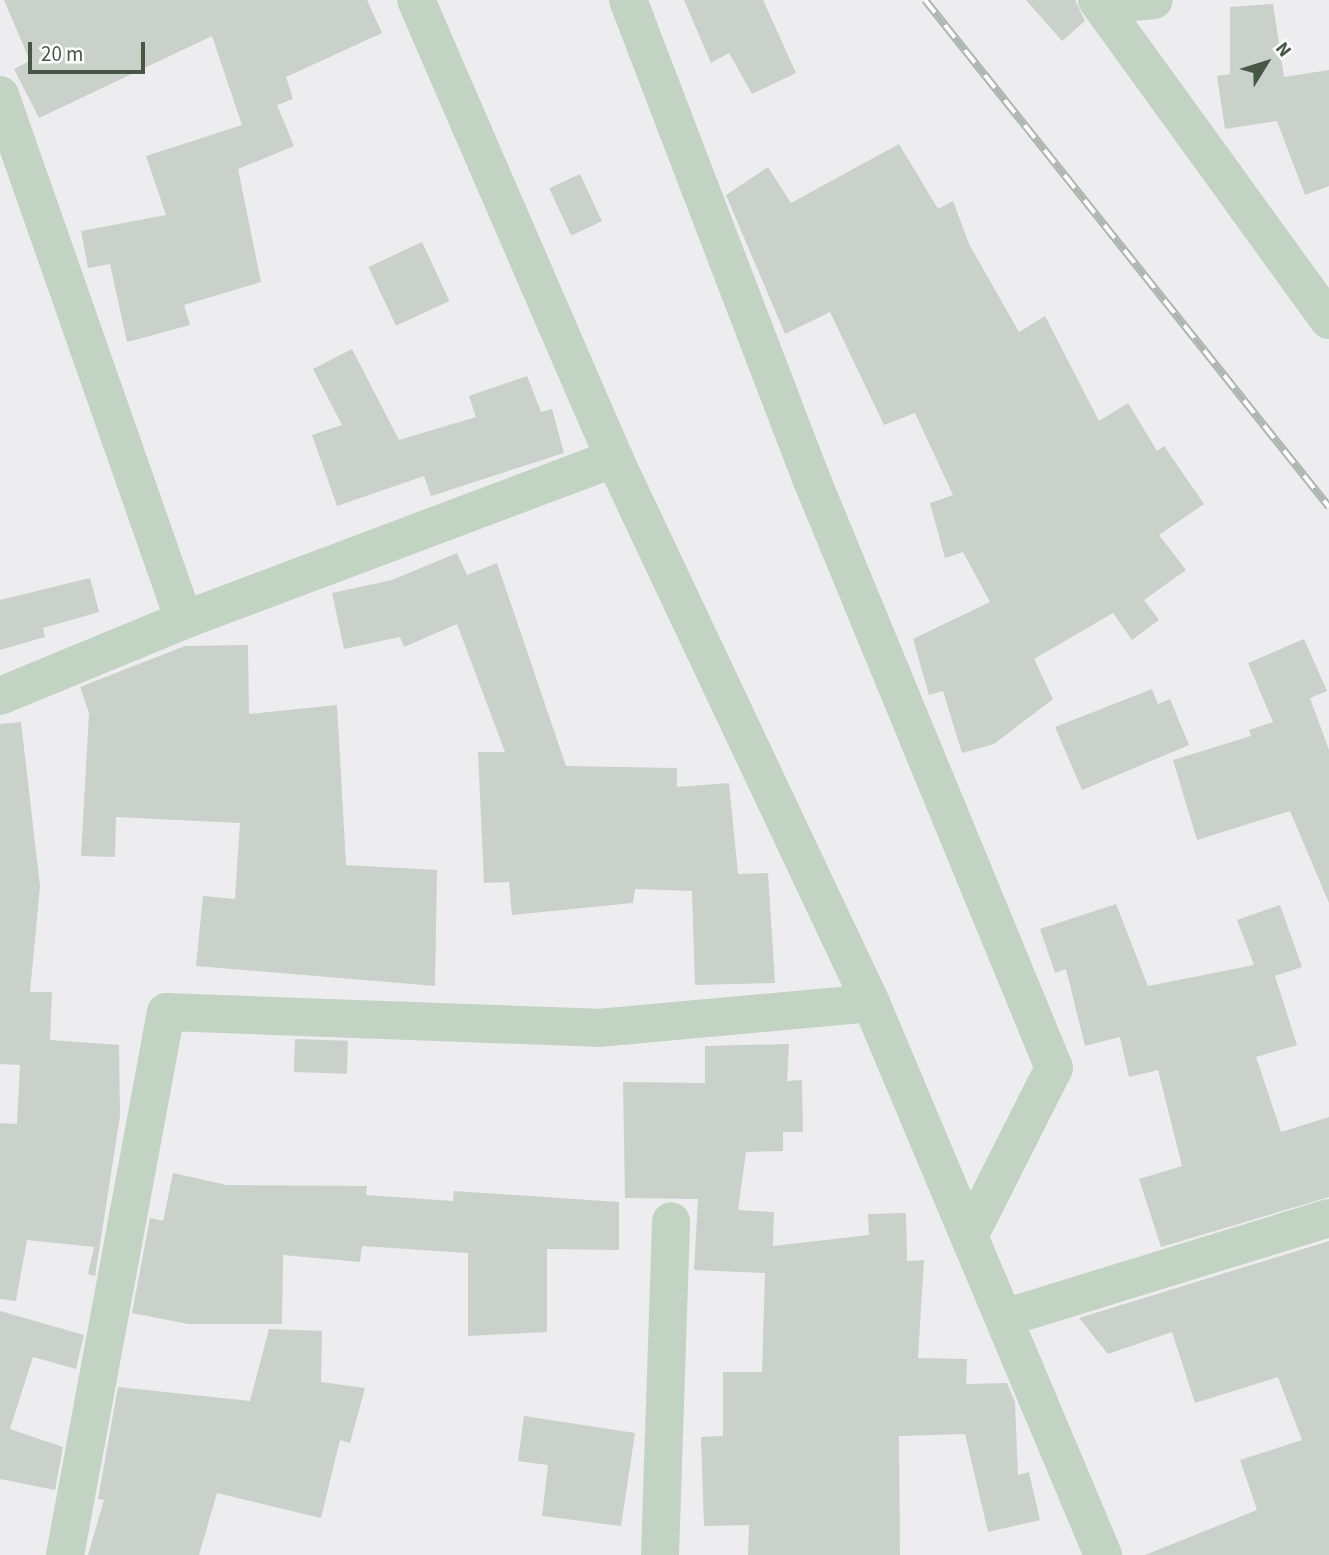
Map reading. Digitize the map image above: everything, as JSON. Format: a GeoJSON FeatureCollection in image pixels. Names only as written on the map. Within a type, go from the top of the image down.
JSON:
{"type":"FeatureCollection","features":[{"type":"Feature","properties":{"kind":"street"},"geometry":{"type":"LineString","coordinates":[[416,0],[614,458],[871,1003],[1103,1555]]}},
{"type":"Feature","properties":{"kind":"street"},"geometry":{"type":"LineString","coordinates":[[628,0],[811,478],[1054,1068],[969,1236]]}},
{"type":"Feature","properties":{"kind":"street"},"geometry":{"type":"LineString","coordinates":[[1099,3],[1154,0]]}},
{"type":"Feature","properties":{"kind":"street"},"geometry":{"type":"LineString","coordinates":[[1099,3],[1329,320]]}},
{"type":"Feature","properties":{"kind":"street"},"geometry":{"type":"LineString","coordinates":[[0,95],[184,620]]}},
{"type":"Feature","properties":{"kind":"street"},"geometry":{"type":"LineString","coordinates":[[0,696],[184,620],[614,458]]}},
{"type":"Feature","properties":{"kind":"street"},"geometry":{"type":"LineString","coordinates":[[65,1555],[166,1012],[598,1028],[871,1003]]}},
{"type":"Feature","properties":{"kind":"street"},"geometry":{"type":"LineString","coordinates":[[1004,1318],[1329,1218]]}},
{"type":"Feature","properties":{"kind":"street"},"geometry":{"type":"LineString","coordinates":[[660,1555],[671,1222]]}},
{"type":"Feature","properties":{"kind":"building"},"geometry":{"type":"Polygon","coordinates":[[[4,0],[367,0],[382,33],[286,77],[293,99],[277,105],[294,146],[238,169],[261,282],[184,305],[190,325],[127,342],[110,264],[88,268],[81,231],[166,215],[146,156],[242,125],[212,36],[39,118],[14,69],[30,61],[4,0]]]}},
{"type":"Feature","properties":{"kind":"building"},"geometry":{"type":"Polygon","coordinates":[[[684,0],[763,0],[796,73],[752,94],[729,53],[711,63],[684,0]]]}},
{"type":"Feature","properties":{"kind":"building"},"geometry":{"type":"Polygon","coordinates":[[[1026,0],[1075,0],[1085,21],[1062,41],[1026,0]]]}},
{"type":"Feature","properties":{"kind":"building"},"geometry":{"type":"Polygon","coordinates":[[[1273,4],[1284,77],[1329,70],[1329,186],[1305,195],[1277,121],[1225,129],[1217,76],[1230,74],[1230,7],[1273,4]]]}},
{"type":"Feature","properties":{"kind":"building"},"geometry":{"type":"Polygon","coordinates":[[[899,144],[938,209],[953,201],[969,244],[1019,332],[1045,316],[1099,421],[1128,403],[1157,451],[1164,446],[1204,504],[1159,535],[1186,570],[1144,600],[1159,620],[1132,640],[1113,613],[1034,659],[1053,699],[994,744],[962,753],[943,691],[929,695],[913,639],[990,602],[963,552],[945,558],[930,503],[953,495],[915,413],[884,425],[830,312],[785,334],[726,195],[768,167],[791,203],[899,144]]]}},
{"type":"Feature","properties":{"kind":"building"},"geometry":{"type":"Polygon","coordinates":[[[580,174],[602,221],[571,235],[549,188],[580,174]]]}},
{"type":"Feature","properties":{"kind":"building"},"geometry":{"type":"Polygon","coordinates":[[[422,242],[449,301],[396,326],[369,267],[422,242]]]}},
{"type":"Feature","properties":{"kind":"building"},"geometry":{"type":"Polygon","coordinates":[[[352,349],[399,440],[476,417],[469,396],[527,376],[541,412],[552,409],[564,453],[431,496],[424,476],[337,506],[312,435],[342,425],[313,369],[352,349]]]}},
{"type":"Feature","properties":{"kind":"building"},"geometry":{"type":"Polygon","coordinates":[[[457,553],[467,575],[497,563],[566,766],[677,768],[677,787],[729,783],[738,874],[768,873],[775,983],[695,985],[692,891],[635,889],[633,903],[512,915],[509,882],[484,883],[478,752],[505,752],[457,624],[404,647],[400,637],[344,649],[332,593],[392,580],[457,553]]]}},
{"type":"Feature","properties":{"kind":"building"},"geometry":{"type":"Polygon","coordinates":[[[90,578],[99,612],[43,628],[45,637],[0,650],[0,600],[90,578]]]}},
{"type":"Feature","properties":{"kind":"building"},"geometry":{"type":"Polygon","coordinates":[[[1304,639],[1327,691],[1310,698],[1329,750],[1329,903],[1290,811],[1197,840],[1173,760],[1251,736],[1249,730],[1273,722],[1248,663],[1304,639]]]}},
{"type":"Feature","properties":{"kind":"building"},"geometry":{"type":"Polygon","coordinates":[[[248,645],[249,714],[337,705],[346,865],[437,870],[435,986],[196,966],[203,896],[235,899],[240,823],[116,817],[115,857],[81,856],[89,713],[80,687],[185,646],[248,645]]]}},
{"type":"Feature","properties":{"kind":"building"},"geometry":{"type":"Polygon","coordinates":[[[1152,689],[1158,704],[1170,699],[1189,745],[1082,790],[1055,727],[1152,689]]]}},
{"type":"Feature","properties":{"kind":"building"},"geometry":{"type":"Polygon","coordinates":[[[21,722],[40,886],[30,992],[52,992],[50,1040],[119,1045],[120,1116],[95,1276],[88,1274],[94,1247],[27,1240],[16,1301],[0,1299],[0,1123],[17,1124],[20,1065],[0,1064],[0,724],[21,722]]]}},
{"type":"Feature","properties":{"kind":"building"},"geometry":{"type":"Polygon","coordinates":[[[1116,904],[1148,986],[1254,965],[1237,920],[1280,905],[1302,967],[1275,976],[1297,1045],[1256,1057],[1281,1132],[1329,1117],[1329,1197],[1161,1247],[1139,1179],[1182,1166],[1158,1070],[1129,1077],[1120,1037],[1085,1046],[1066,969],[1055,973],[1040,929],[1116,904]]]}},
{"type":"Feature","properties":{"kind":"building"},"geometry":{"type":"Polygon","coordinates":[[[295,1039],[348,1041],[347,1074],[294,1072],[295,1039]]]}},
{"type":"Feature","properties":{"kind":"building"},"geometry":{"type":"Polygon","coordinates":[[[789,1044],[787,1081],[802,1080],[803,1132],[783,1132],[783,1151],[746,1152],[738,1210],[774,1212],[773,1246],[869,1235],[868,1214],[906,1213],[907,1261],[924,1260],[918,1358],[967,1359],[966,1384],[1007,1383],[1015,1402],[1018,1475],[1029,1472],[1040,1520],[988,1532],[965,1434],[899,1436],[900,1555],[748,1555],[749,1525],[704,1526],[701,1437],[723,1436],[723,1372],[762,1372],[765,1273],[694,1270],[698,1199],[625,1198],[623,1082],[705,1083],[705,1046],[789,1044]]]}},
{"type":"Feature","properties":{"kind":"building"},"geometry":{"type":"Polygon","coordinates":[[[173,1173],[227,1185],[367,1186],[366,1195],[453,1201],[454,1191],[619,1202],[619,1250],[547,1249],[547,1332],[468,1336],[468,1253],[362,1246],[360,1262],[283,1255],[282,1324],[188,1324],[132,1313],[150,1218],[163,1221],[173,1173]]]}},
{"type":"Feature","properties":{"kind":"building"},"geometry":{"type":"Polygon","coordinates":[[[1329,1241],[1329,1555],[1145,1555],[1257,1510],[1240,1460],[1302,1440],[1278,1377],[1195,1403],[1172,1332],[1108,1354],[1079,1318],[1329,1241]]]}},
{"type":"Feature","properties":{"kind":"building"},"geometry":{"type":"Polygon","coordinates":[[[0,1311],[84,1335],[76,1369],[33,1357],[10,1429],[63,1447],[55,1490],[0,1479],[0,1311]]]}},
{"type":"Feature","properties":{"kind":"building"},"geometry":{"type":"Polygon","coordinates":[[[269,1329],[322,1331],[321,1382],[365,1388],[350,1443],[340,1440],[321,1518],[217,1493],[199,1555],[88,1555],[104,1500],[98,1499],[118,1387],[250,1401],[269,1329]]]}},
{"type":"Feature","properties":{"kind":"building"},"geometry":{"type":"Polygon","coordinates":[[[524,1416],[635,1433],[621,1526],[542,1516],[548,1465],[518,1461],[524,1416]]]}},
{"type":"Feature","properties":{"kind":"railway"},"geometry":{"type":"LineString","coordinates":[[925,0],[1329,507]]}}]}
